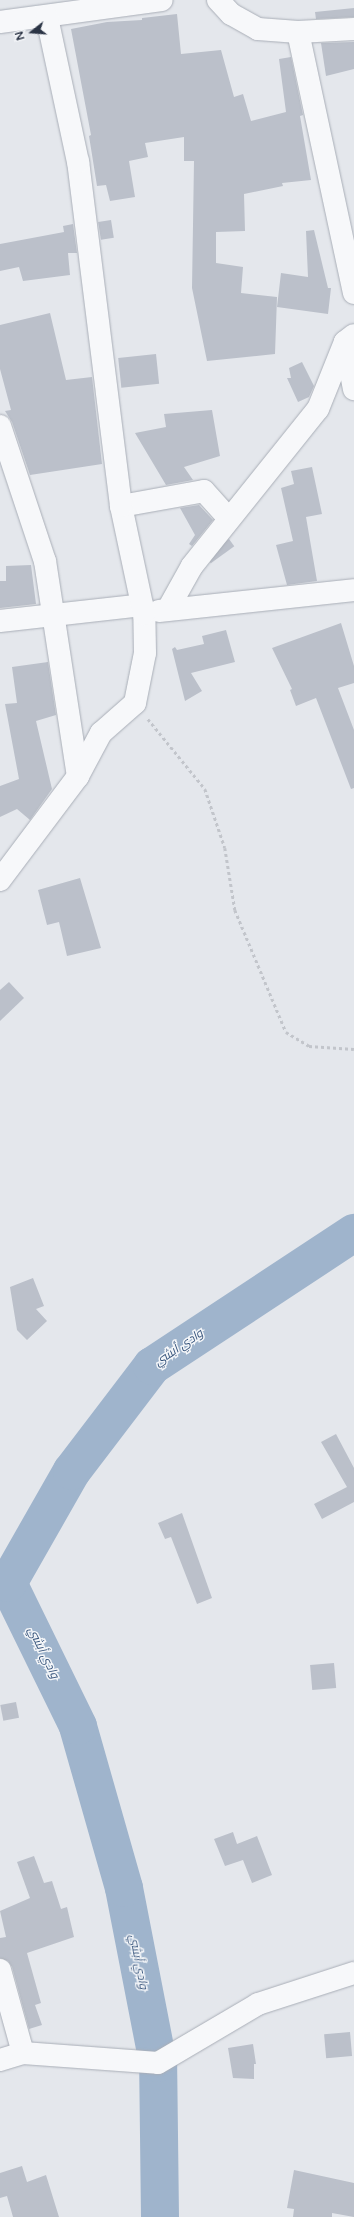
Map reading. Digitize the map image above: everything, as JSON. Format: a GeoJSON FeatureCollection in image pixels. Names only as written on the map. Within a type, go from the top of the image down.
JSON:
{"type":"FeatureCollection","features":[{"type":"Feature","properties":{"kind":"street"},"geometry":{"type":"LineString","coordinates":[[0,22],[46,17],[162,0]]}},
{"type":"Feature","properties":{"kind":"street"},"geometry":{"type":"LineString","coordinates":[[218,0],[231,14],[258,29],[298,32],[354,29]]}},
{"type":"Feature","properties":{"kind":"street"},"geometry":{"type":"LineString","coordinates":[[0,880],[78,776],[101,733],[135,703],[145,653],[143,610],[121,506],[78,162],[46,17]]}},
{"type":"Feature","properties":{"kind":"street"},"geometry":{"type":"LineString","coordinates":[[298,32],[353,280]]}},
{"type":"Feature","properties":{"kind":"street"},"geometry":{"type":"LineString","coordinates":[[349,339],[354,389]]}},
{"type":"Feature","properties":{"kind":"street"},"geometry":{"type":"LineString","coordinates":[[168,609],[192,566],[228,518],[318,409],[349,339]]}},
{"type":"Feature","properties":{"kind":"street"},"geometry":{"type":"LineString","coordinates":[[0,426],[45,561],[78,776]]}},
{"type":"Feature","properties":{"kind":"street"},"geometry":{"type":"LineString","coordinates":[[121,506],[204,491],[228,518]]}},
{"type":"Feature","properties":{"kind":"street"},"geometry":{"type":"LineString","coordinates":[[0,621],[54,613],[168,609],[354,590]]}},
{"type":"Feature","properties":{"kind":"street"},"geometry":{"type":"LineString","coordinates":[[0,1970],[23,2053]]}},
{"type":"Feature","properties":{"kind":"street"},"geometry":{"type":"LineString","coordinates":[[0,2060],[23,2053],[158,2063],[258,2004],[354,1973]]}},
{"type":"Feature","properties":{"kind":"path"},"geometry":{"type":"LineString","coordinates":[[135,703],[205,789],[225,848],[236,910],[286,1032],[309,1046],[354,1049]]}},
{"type":"Feature","properties":{"kind":"building"},"geometry":{"type":"Polygon","coordinates":[[[354,8],[354,17],[316,19],[315,12],[354,8]]]}},
{"type":"Feature","properties":{"kind":"building"},"geometry":{"type":"Polygon","coordinates":[[[177,14],[181,54],[221,50],[234,97],[243,94],[251,121],[286,112],[279,59],[291,57],[303,115],[300,116],[311,180],[282,183],[283,186],[244,194],[245,231],[216,232],[216,263],[243,267],[241,293],[277,297],[275,354],[207,361],[192,288],[194,161],[184,161],[184,137],[145,143],[148,157],[129,161],[135,197],[110,201],[106,185],[97,186],[89,136],[91,135],[71,29],[107,22],[142,20],[142,18],[177,14]]]}},
{"type":"Feature","properties":{"kind":"building"},"geometry":{"type":"Polygon","coordinates":[[[354,42],[354,69],[326,76],[321,43],[354,42]]]}},
{"type":"Feature","properties":{"kind":"building"},"geometry":{"type":"Polygon","coordinates":[[[111,220],[114,238],[101,240],[98,222],[111,220]]]}},
{"type":"Feature","properties":{"kind":"building"},"geometry":{"type":"Polygon","coordinates":[[[73,224],[77,253],[68,253],[70,275],[23,281],[19,267],[0,271],[0,244],[64,232],[63,226],[73,224]]]}},
{"type":"Feature","properties":{"kind":"building"},"geometry":{"type":"Polygon","coordinates":[[[314,230],[328,288],[331,288],[328,314],[277,307],[281,273],[308,277],[306,231],[314,230]]]}},
{"type":"Feature","properties":{"kind":"building"},"geometry":{"type":"Polygon","coordinates":[[[50,313],[66,380],[92,377],[102,464],[30,475],[12,422],[5,411],[11,410],[0,369],[0,325],[50,313]]]}},
{"type":"Feature","properties":{"kind":"building"},"geometry":{"type":"Polygon","coordinates":[[[156,354],[159,384],[121,388],[118,358],[156,354]]]}},
{"type":"Feature","properties":{"kind":"building"},"geometry":{"type":"Polygon","coordinates":[[[302,362],[314,386],[309,397],[298,402],[287,378],[291,378],[289,368],[302,362]]]}},
{"type":"Feature","properties":{"kind":"building"},"geometry":{"type":"Polygon","coordinates":[[[212,410],[220,456],[184,467],[193,480],[166,485],[135,433],[166,427],[164,414],[212,410]]]}},
{"type":"Feature","properties":{"kind":"building"},"geometry":{"type":"Polygon","coordinates":[[[312,467],[322,514],[306,517],[317,581],[287,585],[276,545],[293,541],[281,488],[294,484],[291,471],[312,467]]]}},
{"type":"Feature","properties":{"kind":"building"},"geometry":{"type":"Polygon","coordinates":[[[199,505],[213,520],[192,546],[189,544],[195,535],[180,508],[199,505]]]}},
{"type":"Feature","properties":{"kind":"building"},"geometry":{"type":"Polygon","coordinates":[[[229,539],[234,546],[211,563],[206,556],[229,539]]]}},
{"type":"Feature","properties":{"kind":"building"},"geometry":{"type":"Polygon","coordinates":[[[31,565],[36,604],[0,608],[0,581],[6,581],[6,566],[31,565]]]}},
{"type":"Feature","properties":{"kind":"building"},"geometry":{"type":"Polygon","coordinates":[[[341,623],[354,666],[354,683],[338,688],[354,730],[354,788],[351,789],[316,698],[296,706],[290,690],[292,689],[272,648],[341,623]]]}},
{"type":"Feature","properties":{"kind":"building"},"geometry":{"type":"Polygon","coordinates":[[[226,630],[235,662],[191,673],[202,691],[185,701],[172,649],[175,647],[177,650],[204,644],[202,636],[226,630]]]}},
{"type":"Feature","properties":{"kind":"building"},"geometry":{"type":"Polygon","coordinates":[[[48,662],[56,715],[36,721],[52,789],[30,820],[17,809],[0,817],[0,786],[19,779],[5,704],[17,703],[12,667],[48,662]]]}},
{"type":"Feature","properties":{"kind":"building"},"geometry":{"type":"Polygon","coordinates":[[[80,878],[101,948],[67,956],[59,922],[47,925],[38,890],[80,878]]]}},
{"type":"Feature","properties":{"kind":"building"},"geometry":{"type":"Polygon","coordinates":[[[9,982],[24,998],[0,1021],[0,990],[9,982]]]}},
{"type":"Feature","properties":{"kind":"building"},"geometry":{"type":"Polygon","coordinates":[[[33,1278],[44,1306],[36,1309],[47,1321],[27,1340],[17,1330],[10,1287],[33,1278]]]}},
{"type":"Feature","properties":{"kind":"building"},"geometry":{"type":"Polygon","coordinates":[[[336,1434],[354,1468],[354,1502],[322,1519],[314,1504],[347,1487],[321,1442],[336,1434]]]}},
{"type":"Feature","properties":{"kind":"building"},"geometry":{"type":"Polygon","coordinates":[[[182,1513],[212,1598],[197,1604],[171,1537],[165,1539],[158,1523],[182,1513]]]}},
{"type":"Feature","properties":{"kind":"building"},"geometry":{"type":"Polygon","coordinates":[[[334,1663],[336,1688],[312,1690],[310,1665],[334,1663]]]}},
{"type":"Feature","properties":{"kind":"building"},"geometry":{"type":"Polygon","coordinates":[[[16,1702],[19,1718],[3,1721],[0,1705],[16,1702]]]}},
{"type":"Feature","properties":{"kind":"building"},"geometry":{"type":"Polygon","coordinates":[[[233,1832],[237,1844],[257,1836],[272,1875],[252,1883],[243,1860],[225,1866],[214,1839],[233,1832]]]}},
{"type":"Feature","properties":{"kind":"building"},"geometry":{"type":"Polygon","coordinates":[[[34,1856],[44,1883],[52,1881],[61,1909],[67,1907],[74,1937],[27,1953],[41,2003],[35,2005],[42,2025],[29,2029],[12,1967],[8,1961],[0,1958],[0,1938],[6,1937],[0,1911],[30,1898],[17,1862],[34,1856]]]}},
{"type":"Feature","properties":{"kind":"building"},"geometry":{"type":"Polygon","coordinates":[[[350,2032],[352,2056],[326,2058],[324,2034],[350,2032]]]}},
{"type":"Feature","properties":{"kind":"building"},"geometry":{"type":"Polygon","coordinates":[[[253,2044],[256,2064],[254,2064],[254,2079],[233,2078],[228,2048],[253,2044]]]}},
{"type":"Feature","properties":{"kind":"building"},"geometry":{"type":"Polygon","coordinates":[[[22,2166],[27,2182],[46,2175],[59,2217],[13,2217],[7,2196],[0,2198],[0,2173],[22,2166]]]}},
{"type":"Feature","properties":{"kind":"building"},"geometry":{"type":"Polygon","coordinates":[[[294,2170],[354,2183],[354,2217],[332,2213],[332,2217],[293,2217],[294,2209],[287,2208],[294,2170]]]}},
{"type":"Feature","properties":{"kind":"waterway","name":"وادي أبشي"},"geometry":{"type":"LineString","coordinates":[[160,2217],[158,2063],[124,1888],[78,1726],[8,1583],[72,1471],[152,1366],[354,1233]]}}]}
